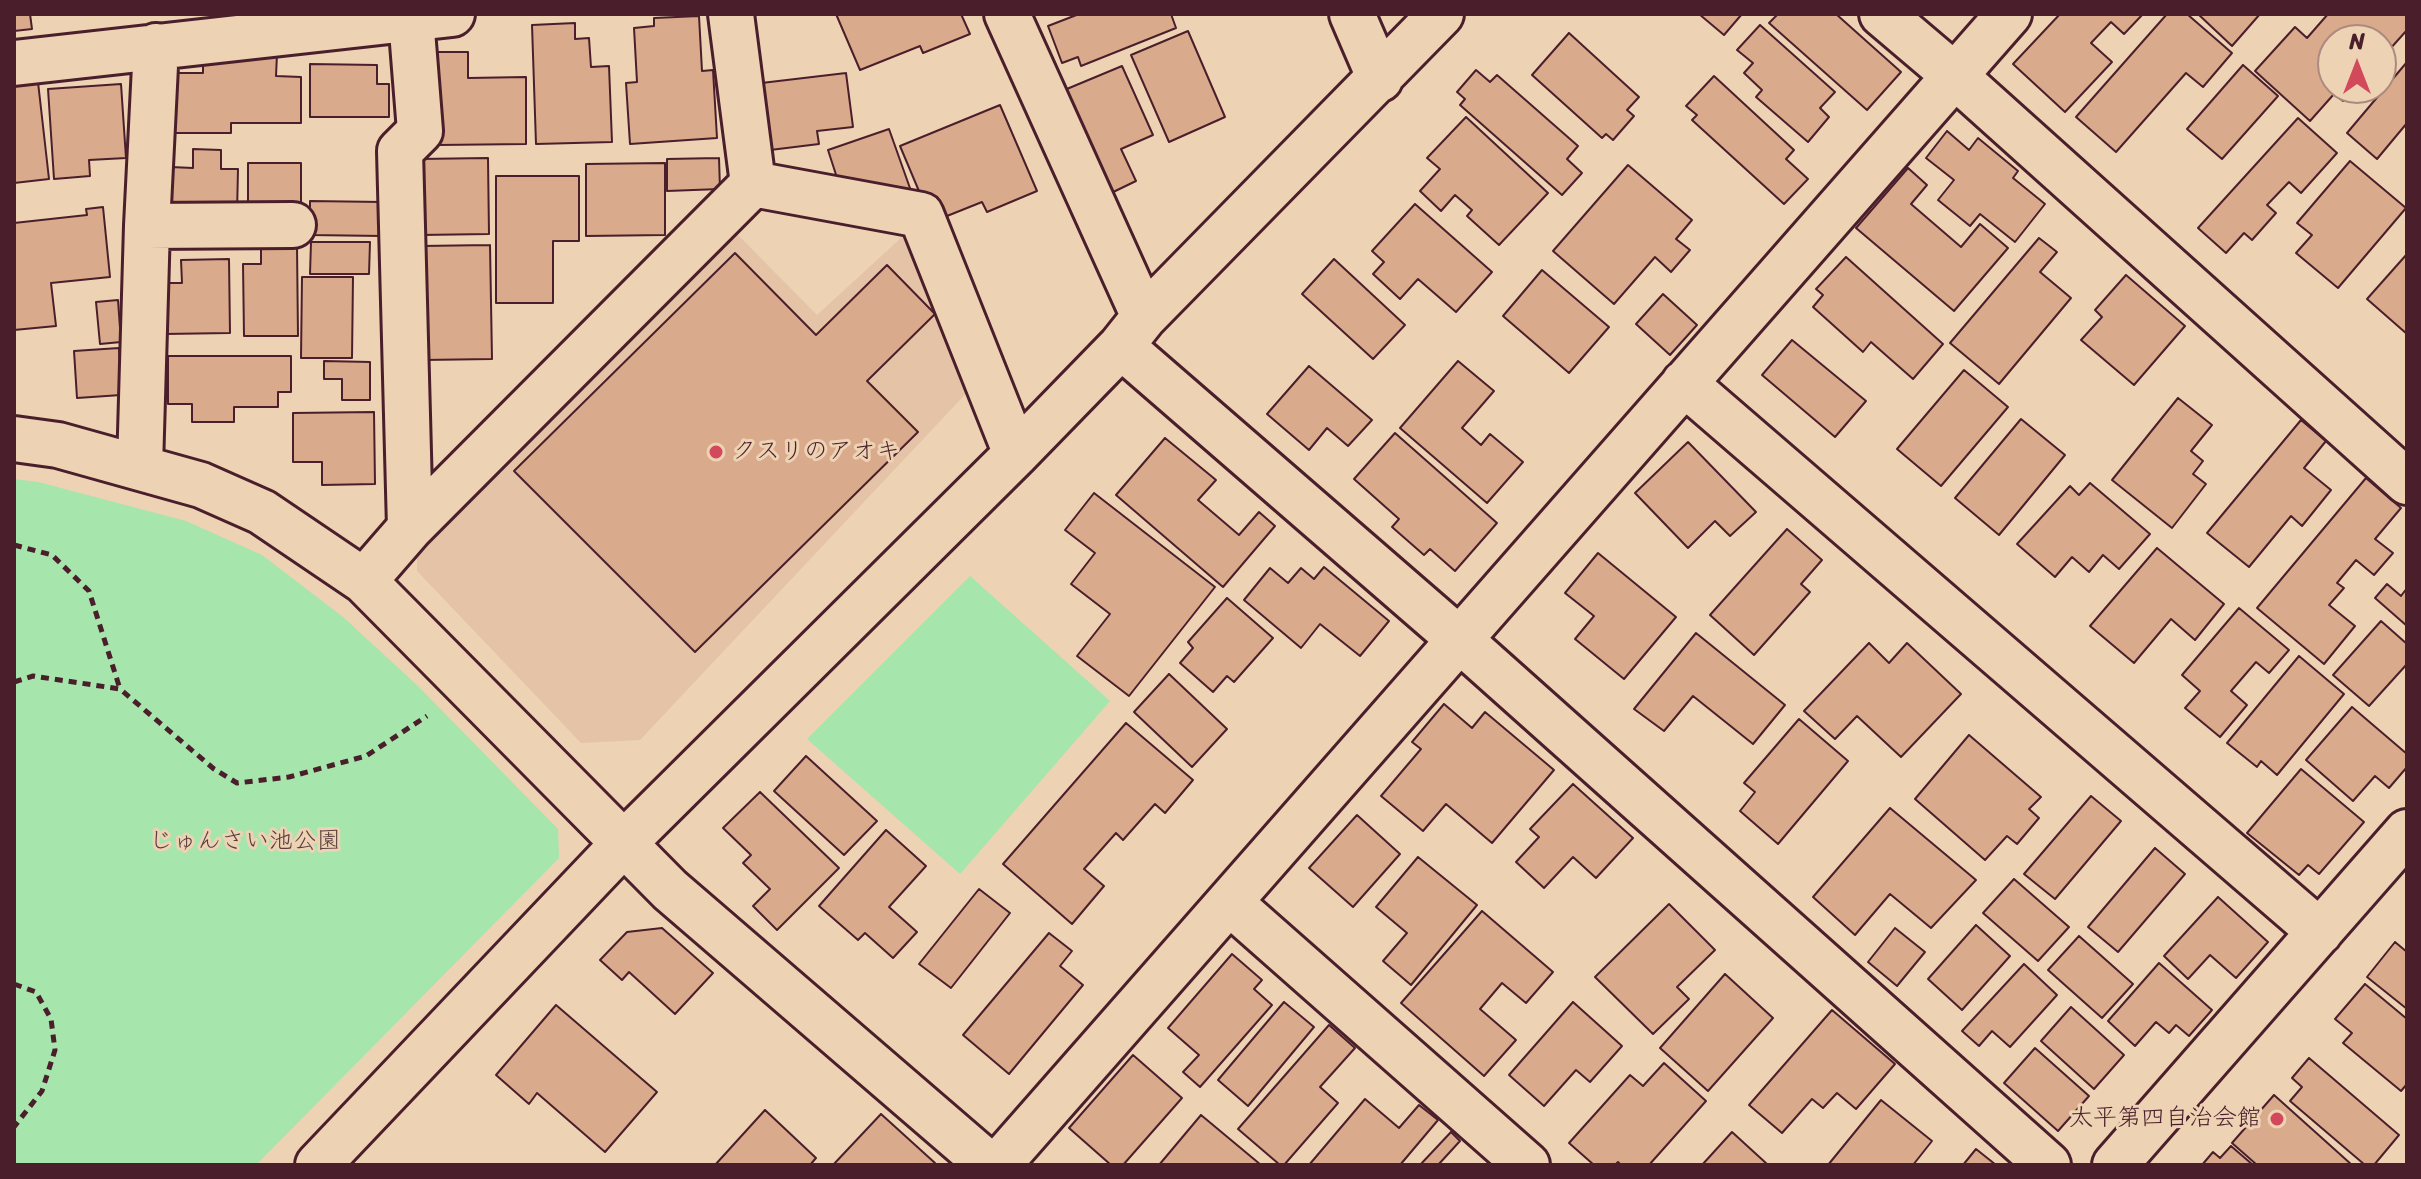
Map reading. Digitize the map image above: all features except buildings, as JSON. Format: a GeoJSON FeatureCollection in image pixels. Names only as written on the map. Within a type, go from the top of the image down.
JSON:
{"type":"FeatureCollection","features":[{"type":"Feature","properties":{"kind":"street"},"geometry":{"type":"LineString","coordinates":[[731,14],[753,184]]}},
{"type":"Feature","properties":{"kind":"street"},"geometry":{"type":"LineString","coordinates":[[1007,14],[1132,332],[1461,641],[2048,1165]]}},
{"type":"Feature","properties":{"kind":"street"},"geometry":{"type":"LineString","coordinates":[[1352,14],[1380,79]]}},
{"type":"Feature","properties":{"kind":"street"},"geometry":{"type":"LineString","coordinates":[[318,1165],[623,844],[1016,454],[1441,14]]}},
{"type":"Feature","properties":{"kind":"street"},"geometry":{"type":"LineString","coordinates":[[1882,14],[2407,482]]}},
{"type":"Feature","properties":{"kind":"street"},"geometry":{"type":"LineString","coordinates":[[998,1165],[2009,14]]}},
{"type":"Feature","properties":{"kind":"street"},"geometry":{"type":"LineString","coordinates":[[14,63],[432,16],[420,131],[400,151],[410,528]]}},
{"type":"Feature","properties":{"kind":"street"},"geometry":{"type":"LineString","coordinates":[[140,467],[156,46]]}},
{"type":"Feature","properties":{"kind":"street"},"geometry":{"type":"LineString","coordinates":[[753,184],[921,215],[1016,454]]}},
{"type":"Feature","properties":{"kind":"street"},"geometry":{"type":"LineString","coordinates":[[364,581],[410,528],[753,184]]}},
{"type":"Feature","properties":{"kind":"street"},"geometry":{"type":"LineString","coordinates":[[147,226],[293,225]]}},
{"type":"Feature","properties":{"kind":"street"},"geometry":{"type":"LineString","coordinates":[[1684,383],[2320,932]]}},
{"type":"Feature","properties":{"kind":"street"},"geometry":{"type":"LineString","coordinates":[[14,439],[58,445],[201,485],[262,512],[364,581],[670,890],[989,1165]]}},
{"type":"Feature","properties":{"kind":"street"},"geometry":{"type":"LineString","coordinates":[[2115,1165],[2407,832]]}},
{"type":"Feature","properties":{"kind":"street"},"geometry":{"type":"LineString","coordinates":[[1229,902],[1527,1165]]}},
{"type":"Feature","properties":{"kind":"path"},"geometry":{"type":"LineString","coordinates":[[14,545],[52,555],[89,591],[120,689]]}},
{"type":"Feature","properties":{"kind":"path"},"geometry":{"type":"LineString","coordinates":[[14,682],[33,676],[120,689],[214,769],[237,783],[289,777],[366,756],[435,711]]}},
{"type":"Feature","properties":{"kind":"path"},"geometry":{"type":"LineString","coordinates":[[14,984],[36,992],[51,1019],[55,1050],[42,1091],[14,1127]]}},
{"type":"Feature","properties":{"kind":"shaded area"},"geometry":{"type":"Polygon","coordinates":[[[913,227],[974,385],[640,740],[581,743],[417,571],[417,549],[735,232],[817,315],[913,227]]]}},
{"type":"Feature","properties":{"kind":"green space","name":"じゅんさい池公園"},"geometry":{"type":"Polygon","coordinates":[[[14,479],[38,482],[186,521],[262,555],[343,617],[418,686],[558,829],[559,858],[256,1165],[14,1165],[14,479]]]}},
{"type":"Feature","properties":{"kind":"green space"},"geometry":{"type":"Polygon","coordinates":[[[970,576],[1110,701],[960,874],[807,739],[970,576]]]}},
{"type":"Feature","properties":{"kind":"place","name":"クスリのアオキ"},"geometry":{"type":"Point","coordinates":[716,452]}},
{"type":"Feature","properties":{"kind":"place","name":"太平第四自治会館"},"geometry":{"type":"Point","coordinates":[2277,1119]}}]}
